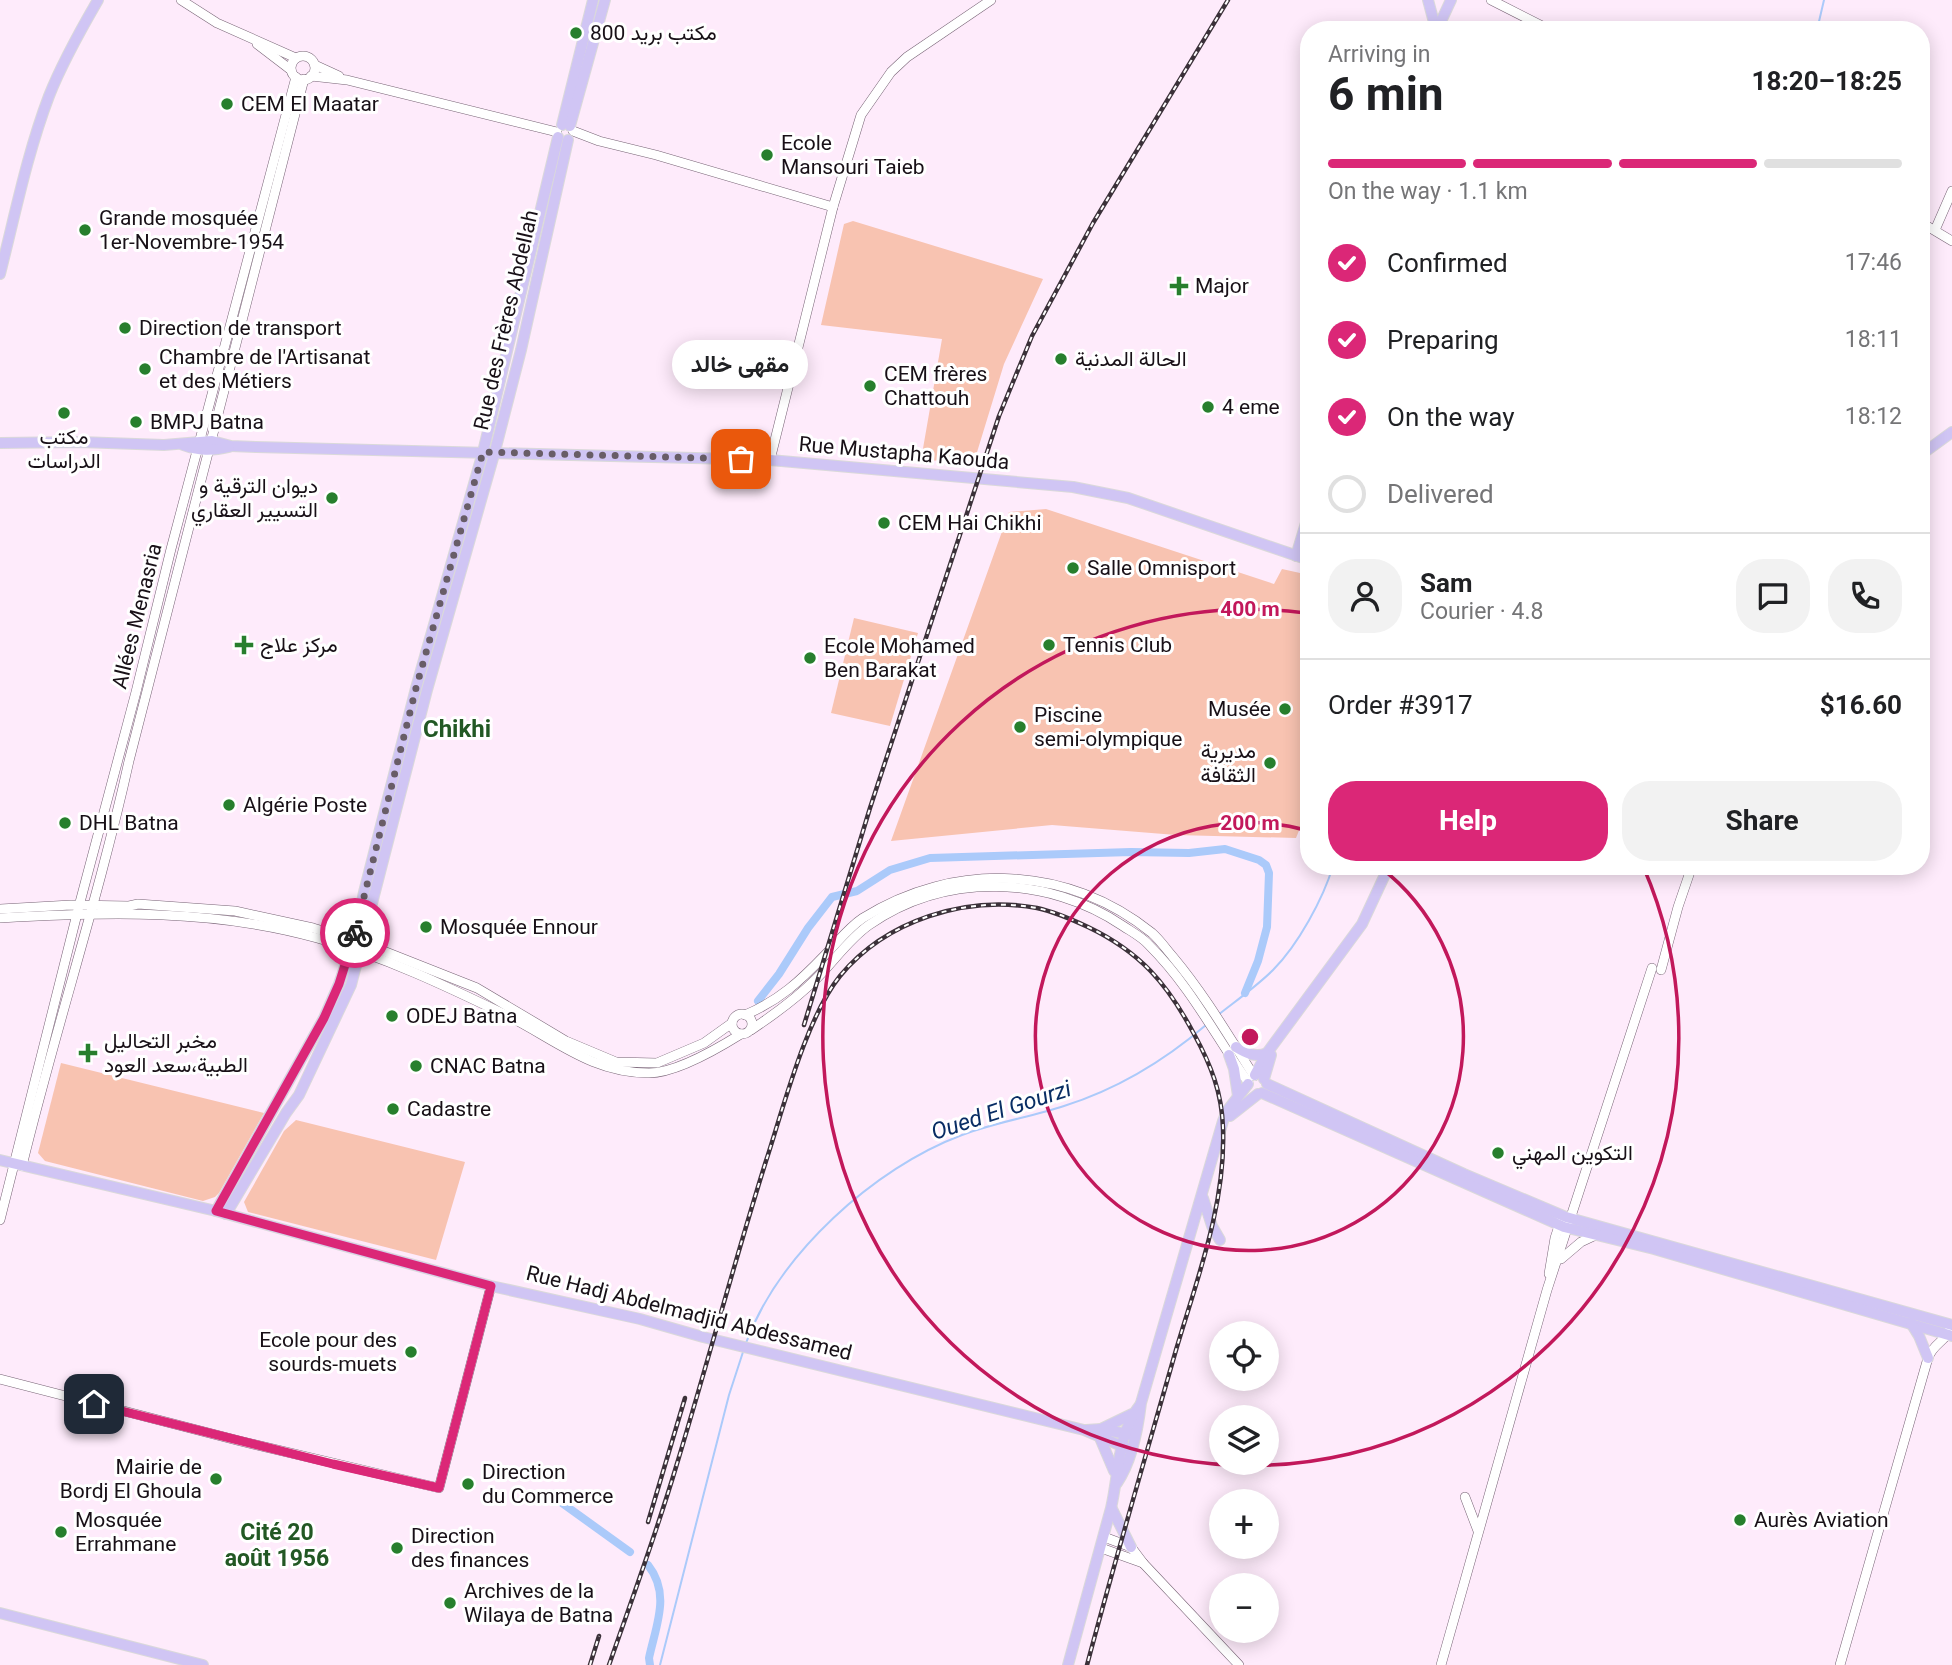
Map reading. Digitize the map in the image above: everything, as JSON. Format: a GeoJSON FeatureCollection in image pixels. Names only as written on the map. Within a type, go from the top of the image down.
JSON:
{"type":"FeatureCollection","features":[{"type":"Feature","properties":{"kind":"main road"},"geometry":{"type":"LineString","coordinates":[[0,274],[49,97],[64,62],[98,0]]}},
{"type":"Feature","properties":{"kind":"main road","name":"Rue des Frères Abdellah"},"geometry":{"type":"LineString","coordinates":[[221,1213],[324,1018],[357,946],[364,892],[416,688],[489,452],[566,132],[593,0]]}},
{"type":"Feature","properties":{"kind":"main road","name":"Rue des Frères Abdellah"},"geometry":{"type":"LineString","coordinates":[[566,132],[605,0]]}},
{"type":"Feature","properties":{"kind":"main road"},"geometry":{"type":"LineString","coordinates":[[1428,0],[1434,21]]}},
{"type":"Feature","properties":{"kind":"main road"},"geometry":{"type":"LineString","coordinates":[[1441,21],[1451,0]]}},
{"type":"Feature","properties":{"kind":"main road"},"geometry":{"type":"LineString","coordinates":[[1930,448],[1952,432]]}},
{"type":"Feature","properties":{"kind":"main road","name":"Rue Mustapha Kaouda"},"geometry":{"type":"LineString","coordinates":[[0,441],[770,460],[1094,490],[1167,511],[1300,557]]}},
{"type":"Feature","properties":{"kind":"main road"},"geometry":{"type":"LineString","coordinates":[[1296,556],[1300,543]]}},
{"type":"Feature","properties":{"kind":"main road"},"geometry":{"type":"LineString","coordinates":[[1225,1120],[1257,1083],[1271,1050],[1362,924],[1385,875]]}},
{"type":"Feature","properties":{"kind":"main road"},"geometry":{"type":"LineString","coordinates":[[1238,1096],[1232,1051],[1260,1056],[1271,1050]]}},
{"type":"Feature","properties":{"kind":"main road"},"geometry":{"type":"LineString","coordinates":[[1257,1083],[1598,1234],[1911,1323],[1951,1330]]}},
{"type":"Feature","properties":{"kind":"main road"},"geometry":{"type":"LineString","coordinates":[[1068,1665],[1111,1508],[1116,1479],[1227,1111],[1238,1096],[1257,1083]]}},
{"type":"Feature","properties":{"kind":"main road","name":"Rue Hadj Abdelmadjid Abdessamed"},"geometry":{"type":"LineString","coordinates":[[0,1160],[221,1213],[491,1286],[640,1319],[1100,1434]]}},
{"type":"Feature","properties":{"kind":"main road"},"geometry":{"type":"LineString","coordinates":[[1202,1195],[1212,1226],[1220,1240]]}},
{"type":"Feature","properties":{"kind":"main road"},"geometry":{"type":"LineString","coordinates":[[1566,1222],[1951,1330]]}},
{"type":"Feature","properties":{"kind":"main road"},"geometry":{"type":"LineString","coordinates":[[1911,1323],[1928,1358]]}},
{"type":"Feature","properties":{"kind":"main road"},"geometry":{"type":"LineString","coordinates":[[1100,1434],[1132,1414],[1141,1403]]}},
{"type":"Feature","properties":{"kind":"main road"},"geometry":{"type":"LineString","coordinates":[[1130,1434],[1132,1414]]}},
{"type":"Feature","properties":{"kind":"main road"},"geometry":{"type":"LineString","coordinates":[[1100,1434],[1130,1434]]}},
{"type":"Feature","properties":{"kind":"main road"},"geometry":{"type":"LineString","coordinates":[[1100,1434],[1126,1449]]}},
{"type":"Feature","properties":{"kind":"main road"},"geometry":{"type":"LineString","coordinates":[[1100,1434],[1116,1479]]}},
{"type":"Feature","properties":{"kind":"main road"},"geometry":{"type":"LineString","coordinates":[[1111,1508],[1131,1547]]}},
{"type":"Feature","properties":{"kind":"main road"},"geometry":{"type":"LineString","coordinates":[[0,1612],[203,1665]]}},
{"type":"Feature","properties":{"kind":"street"},"geometry":{"type":"LineString","coordinates":[[181,0],[194,10],[244,35],[296,58],[305,56],[314,65],[347,80]]}},
{"type":"Feature","properties":{"kind":"street"},"geometry":{"type":"LineString","coordinates":[[770,460],[832,207],[861,115],[873,94],[907,57],[991,0]]}},
{"type":"Feature","properties":{"kind":"street"},"geometry":{"type":"LineString","coordinates":[[1491,0],[1532,21]]}},
{"type":"Feature","properties":{"kind":"street"},"geometry":{"type":"LineString","coordinates":[[244,35],[301,76],[347,80],[566,132],[656,155],[832,207]]}},
{"type":"Feature","properties":{"kind":"street"},"geometry":{"type":"LineString","coordinates":[[0,1220],[114,828],[211,446],[259,233],[301,76],[296,58]]}},
{"type":"Feature","properties":{"kind":"street"},"geometry":{"type":"LineString","coordinates":[[301,76],[314,65]]}},
{"type":"Feature","properties":{"kind":"street"},"geometry":{"type":"LineString","coordinates":[[1935,230],[1952,191]]}},
{"type":"Feature","properties":{"kind":"street"},"geometry":{"type":"LineString","coordinates":[[1930,227],[1952,241]]}},
{"type":"Feature","properties":{"kind":"street","name":"Allées Menasria"},"geometry":{"type":"LineString","coordinates":[[18,1165],[78,910],[198,446],[259,233]]}},
{"type":"Feature","properties":{"kind":"street"},"geometry":{"type":"LineString","coordinates":[[1547,1290],[1552,1252],[1566,1222],[1689,875]]}},
{"type":"Feature","properties":{"kind":"street"},"geometry":{"type":"LineString","coordinates":[[0,918],[78,910],[92,905],[138,904],[235,911],[357,946],[477,988],[566,1041],[616,1062],[657,1063],[715,1037],[738,1015],[745,1015],[766,1006],[786,992],[847,930],[880,908],[916,891],[942,884],[993,878],[1048,883],[1106,903],[1153,934],[1200,999],[1232,1051],[1257,1083]]}},
{"type":"Feature","properties":{"kind":"street"},"geometry":{"type":"LineString","coordinates":[[357,946],[532,1028],[579,1057],[615,1069],[647,1073],[670,1070],[751,1030],[794,999],[820,975],[853,937],[876,920],[921,898],[968,888],[1024,888],[1066,897],[1102,912],[1146,942],[1200,999]]}},
{"type":"Feature","properties":{"kind":"street"},"geometry":{"type":"LineString","coordinates":[[0,909],[78,910]]}},
{"type":"Feature","properties":{"kind":"street"},"geometry":{"type":"LineString","coordinates":[[745,1015],[752,1021],[751,1030]]}},
{"type":"Feature","properties":{"kind":"street"},"geometry":{"type":"LineString","coordinates":[[732,1023],[733,1029],[741,1034]]}},
{"type":"Feature","properties":{"kind":"street"},"geometry":{"type":"LineString","coordinates":[[1441,1665],[1547,1290],[1557,1263],[1566,1222]]}},
{"type":"Feature","properties":{"kind":"street"},"geometry":{"type":"LineString","coordinates":[[1557,1263],[1581,1242],[1598,1234]]}},
{"type":"Feature","properties":{"kind":"street"},"geometry":{"type":"LineString","coordinates":[[0,1379],[283,1452],[439,1488],[491,1286]]}},
{"type":"Feature","properties":{"kind":"street"},"geometry":{"type":"LineString","coordinates":[[1926,1327],[1932,1347]]}},
{"type":"Feature","properties":{"kind":"street"},"geometry":{"type":"LineString","coordinates":[[1840,1665],[1928,1358],[1932,1347],[1951,1330]]}},
{"type":"Feature","properties":{"kind":"street"},"geometry":{"type":"LineString","coordinates":[[1465,1497],[1478,1531]]}},
{"type":"Feature","properties":{"kind":"street"},"geometry":{"type":"LineString","coordinates":[[1102,1542],[1131,1547],[1239,1665]]}},
{"type":"Feature","properties":{"kind":"street"},"geometry":{"type":"LineString","coordinates":[[1102,1542],[1143,1563]]}},
{"type":"Feature","properties":{"kind":"shaded area"},"geometry":{"type":"Polygon","coordinates":[[[853,221],[1043,279],[1004,364],[974,462],[921,460],[942,339],[821,325],[844,224],[853,221]]]}},
{"type":"Feature","properties":{"kind":"shaded area"},"geometry":{"type":"Polygon","coordinates":[[[1046,509],[1274,584],[1282,569],[1300,573],[1300,828],[1296,838],[1176,835],[1052,825],[891,841],[1009,512],[1046,509]]]}},
{"type":"Feature","properties":{"kind":"shaded area"},"geometry":{"type":"Polygon","coordinates":[[[854,618],[918,633],[890,726],[831,713],[854,618]]]}},
{"type":"Feature","properties":{"kind":"shaded area"},"geometry":{"type":"Polygon","coordinates":[[[61,1063],[264,1113],[219,1193],[203,1201],[45,1161],[38,1153],[61,1063]]]}},
{"type":"Feature","properties":{"kind":"shaded area"},"geometry":{"type":"Polygon","coordinates":[[[296,1120],[465,1162],[436,1260],[248,1212],[244,1202],[284,1131],[296,1120]]]}},
{"type":"Feature","properties":{"kind":"waterway","name":"Oued El Gourzi"},"geometry":{"type":"LineString","coordinates":[[1819,21],[1824,0]]}},
{"type":"Feature","properties":{"kind":"waterway"},"geometry":{"type":"LineString","coordinates":[[758,1001],[832,897],[857,891],[890,870],[930,858],[1131,852],[1189,853],[1225,849],[1259,860],[1266,865],[1269,873],[1267,927],[1258,961],[1245,993]]}},
{"type":"Feature","properties":{"kind":"waterway","name":"Oued El Gourzi"},"geometry":{"type":"LineString","coordinates":[[1218,1015],[1267,976],[1292,948],[1316,907],[1330,875]]}},
{"type":"Feature","properties":{"kind":"waterway","name":"Oued El Gourzi"},"geometry":{"type":"LineString","coordinates":[[746,1343],[761,1310],[781,1278],[806,1247],[833,1218],[896,1169],[962,1135],[1052,1110],[1103,1091],[1140,1073],[1206,1025]]}},
{"type":"Feature","properties":{"kind":"waterway","name":"Oued El Gourzi"},"geometry":{"type":"LineString","coordinates":[[660,1665],[729,1395],[743,1352]]}},
{"type":"Feature","properties":{"kind":"waterway"},"geometry":{"type":"LineString","coordinates":[[555,1498],[630,1552]]}},
{"type":"Feature","properties":{"kind":"waterway"},"geometry":{"type":"LineString","coordinates":[[648,1565],[655,1576],[660,1598],[650,1665]]}},
{"type":"Feature","properties":{"kind":"railway"},"geometry":{"type":"LineString","coordinates":[[804,1025],[870,808],[999,416],[1032,336],[1093,223],[1228,0]]}},
{"type":"Feature","properties":{"kind":"railway"},"geometry":{"type":"LineString","coordinates":[[609,1665],[668,1492],[788,1091],[816,1015],[840,976],[859,956],[880,940],[929,916],[983,905],[1037,908],[1063,916],[1106,937],[1137,958],[1162,984],[1184,1016],[1210,1068],[1222,1115],[1223,1156],[1215,1213],[1087,1665]]}},
{"type":"Feature","properties":{"kind":"railway"},"geometry":{"type":"LineString","coordinates":[[648,1522],[685,1398]]}},
{"type":"Feature","properties":{"kind":"railway"},"geometry":{"type":"LineString","coordinates":[[590,1665],[599,1636]]}},
{"type":"Feature","properties":{"kind":"way so far"},"geometry":{"type":"LineString","coordinates":[[355,933],[416,688],[483,452],[741,459]]}},
{"type":"Feature","properties":{"kind":"place","name":"مكتب بريد 800"},"geometry":{"type":"Point","coordinates":[576,33]}},
{"type":"Feature","properties":{"kind":"place","name":"CEM El Maatar"},"geometry":{"type":"Point","coordinates":[227,104]}},
{"type":"Feature","properties":{"kind":"place","name":"Ecole Mansouri Taieb"},"geometry":{"type":"Point","coordinates":[767,155]}},
{"type":"Feature","properties":{"kind":"place","name":"Grande mosquée 1er-Novembre-1954"},"geometry":{"type":"Point","coordinates":[85,230]}},
{"type":"Feature","properties":{"kind":"place","name":"Major"},"geometry":{"type":"Point","coordinates":[1179,286]}},
{"type":"Feature","properties":{"kind":"place","name":"Direction de transport"},"geometry":{"type":"Point","coordinates":[125,328]}},
{"type":"Feature","properties":{"kind":"place","name":"الحالة المدنية"},"geometry":{"type":"Point","coordinates":[1061,359]}},
{"type":"Feature","properties":{"kind":"place","name":"Chambre de l'Artisanat et des Métiers"},"geometry":{"type":"Point","coordinates":[145,369]}},
{"type":"Feature","properties":{"kind":"place","name":"CEM frères Chattouh"},"geometry":{"type":"Point","coordinates":[870,386]}},
{"type":"Feature","properties":{"kind":"place","name":"4 eme"},"geometry":{"type":"Point","coordinates":[1208,407]}},
{"type":"Feature","properties":{"kind":"place","name":"مكتب الدراسات"},"geometry":{"type":"Point","coordinates":[64,413]}},
{"type":"Feature","properties":{"kind":"place","name":"BMPJ Batna"},"geometry":{"type":"Point","coordinates":[136,422]}},
{"type":"Feature","properties":{"kind":"place","name":"مقهى خالد"},"geometry":{"type":"Point","coordinates":[741,459]}},
{"type":"Feature","properties":{"kind":"place","name":"ديوان الترقية و التسيير العقاري"},"geometry":{"type":"Point","coordinates":[332,498]}},
{"type":"Feature","properties":{"kind":"place","name":"CEM Hai Chikhi"},"geometry":{"type":"Point","coordinates":[884,523]}},
{"type":"Feature","properties":{"kind":"place","name":"Salle Omnisport"},"geometry":{"type":"Point","coordinates":[1073,568]}},
{"type":"Feature","properties":{"kind":"place","name":"مركز علاج"},"geometry":{"type":"Point","coordinates":[244,645]}},
{"type":"Feature","properties":{"kind":"place","name":"Tennis Club"},"geometry":{"type":"Point","coordinates":[1049,645]}},
{"type":"Feature","properties":{"kind":"place","name":"Ecole Mohamed Ben Barakat"},"geometry":{"type":"Point","coordinates":[810,658]}},
{"type":"Feature","properties":{"kind":"place","name":"Musée"},"geometry":{"type":"Point","coordinates":[1285,709]}},
{"type":"Feature","properties":{"kind":"place","name":"Piscine semi-olympique"},"geometry":{"type":"Point","coordinates":[1020,727]}},
{"type":"Feature","properties":{"kind":"place","name":"مديرية الثقافة"},"geometry":{"type":"Point","coordinates":[1270,763]}},
{"type":"Feature","properties":{"kind":"place","name":"Algérie Poste"},"geometry":{"type":"Point","coordinates":[229,805]}},
{"type":"Feature","properties":{"kind":"place","name":"DHL Batna"},"geometry":{"type":"Point","coordinates":[65,823]}},
{"type":"Feature","properties":{"kind":"place","name":"Mosquée Ennour"},"geometry":{"type":"Point","coordinates":[426,927]}},
{"type":"Feature","properties":{"kind":"place","name":"ODEJ Batna"},"geometry":{"type":"Point","coordinates":[392,1016]}},
{"type":"Feature","properties":{"kind":"place","name":"مخبر التحاليل الطبية،سعد العود"},"geometry":{"type":"Point","coordinates":[88,1053]}},
{"type":"Feature","properties":{"kind":"place","name":"CNAC Batna"},"geometry":{"type":"Point","coordinates":[416,1066]}},
{"type":"Feature","properties":{"kind":"place","name":"Cadastre"},"geometry":{"type":"Point","coordinates":[393,1109]}},
{"type":"Feature","properties":{"kind":"place","name":"التكوين المهني"},"geometry":{"type":"Point","coordinates":[1498,1153]}},
{"type":"Feature","properties":{"kind":"place","name":"Ecole pour des sourds-muets"},"geometry":{"type":"Point","coordinates":[411,1352]}},
{"type":"Feature","properties":{"kind":"place","name":"Mairie de Bordj El Ghoula"},"geometry":{"type":"Point","coordinates":[216,1479]}},
{"type":"Feature","properties":{"kind":"place","name":"Direction du Commerce"},"geometry":{"type":"Point","coordinates":[468,1484]}},
{"type":"Feature","properties":{"kind":"place","name":"Aurès Aviation"},"geometry":{"type":"Point","coordinates":[1740,1520]}},
{"type":"Feature","properties":{"kind":"place","name":"Mosquée Errahmane"},"geometry":{"type":"Point","coordinates":[61,1532]}},
{"type":"Feature","properties":{"kind":"place","name":"Direction des finances"},"geometry":{"type":"Point","coordinates":[397,1548]}},
{"type":"Feature","properties":{"kind":"place","name":"Archives de la Wilaya de Batna"},"geometry":{"type":"Point","coordinates":[450,1603]}},
{"type":"Feature","properties":{"kind":"district","name":"Chikhi"},"geometry":{"type":"Point","coordinates":[457,729]}},
{"type":"Feature","properties":{"kind":"district","name":"Cité 20 août 1956"},"geometry":{"type":"Point","coordinates":[277,1545]}},
{"type":"Feature","properties":{"kind":"route"},"geometry":{"type":"LineString","coordinates":[[94,1404],[439,1488],[491,1286],[216,1211],[324,1018],[339,984],[355,933]]}}]}
